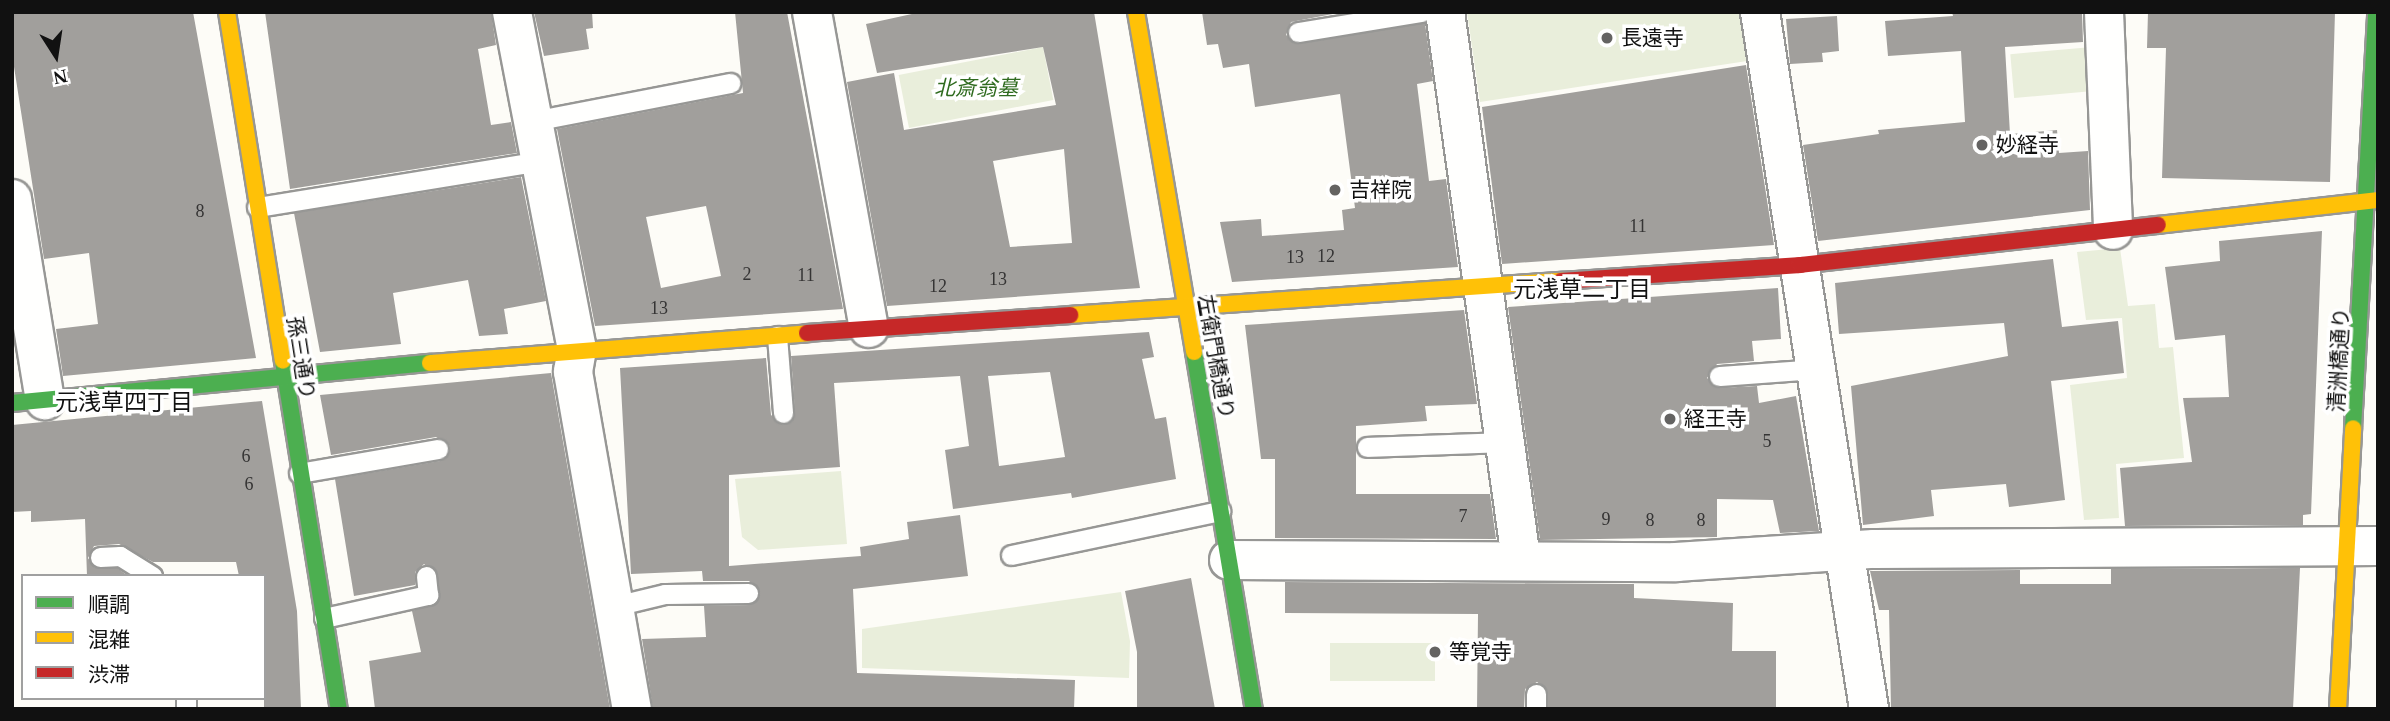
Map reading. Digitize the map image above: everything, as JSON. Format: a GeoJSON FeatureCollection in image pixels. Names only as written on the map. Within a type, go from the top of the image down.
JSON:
{"type":"FeatureCollection","features":[{"type":"Feature","properties":{"kind":"street","name":"孫三通り"},"geometry":{"type":"LineString","coordinates":[[228,12],[283,377],[339,709]]}},
{"type":"Feature","properties":{"kind":"street"},"geometry":{"type":"LineString","coordinates":[[512,12],[577,349],[573,372],[632,709]]}},
{"type":"Feature","properties":{"kind":"street"},"geometry":{"type":"LineString","coordinates":[[812,12],[869,328]]}},
{"type":"Feature","properties":{"kind":"street","name":"左衛門橋通り"},"geometry":{"type":"LineString","coordinates":[[1136,12],[1254,709]]}},
{"type":"Feature","properties":{"kind":"street"},"geometry":{"type":"LineString","coordinates":[[1445,12],[1521,559]]}},
{"type":"Feature","properties":{"kind":"street"},"geometry":{"type":"LineString","coordinates":[[1760,12],[1846,552],[1868,709]]}},
{"type":"Feature","properties":{"kind":"street"},"geometry":{"type":"LineString","coordinates":[[2105,12],[2113,230]]}},
{"type":"Feature","properties":{"kind":"street","name":"清洲橋通り"},"geometry":{"type":"LineString","coordinates":[[2338,709],[2364,545],[2376,12]]}},
{"type":"Feature","properties":{"kind":"street"},"geometry":{"type":"LineString","coordinates":[[12,199],[28,401],[577,349],[1800,265],[2373,201]]}},
{"type":"Feature","properties":{"kind":"street"},"geometry":{"type":"LineString","coordinates":[[1229,560],[1521,559],[1676,562],[1846,552],[2364,545]]}},
{"type":"Feature","properties":{"kind":"lane"},"geometry":{"type":"LineString","coordinates":[[1298,32],[1422,12]]}},
{"type":"Feature","properties":{"kind":"lane"},"geometry":{"type":"LineString","coordinates":[[533,121],[730,83]]}},
{"type":"Feature","properties":{"kind":"lane"},"geometry":{"type":"LineString","coordinates":[[257,207],[541,161]]}},
{"type":"Feature","properties":{"kind":"lane"},"geometry":{"type":"LineString","coordinates":[[777,336],[783,413]]}},
{"type":"Feature","properties":{"kind":"lane"},"geometry":{"type":"LineString","coordinates":[[1719,376],[1816,369]]}},
{"type":"Feature","properties":{"kind":"lane"},"geometry":{"type":"LineString","coordinates":[[1367,446],[1504,442]]}},
{"type":"Feature","properties":{"kind":"lane"},"geometry":{"type":"LineString","coordinates":[[299,473],[438,449]]}},
{"type":"Feature","properties":{"kind":"lane"},"geometry":{"type":"LineString","coordinates":[[1011,555],[1220,511]]}},
{"type":"Feature","properties":{"kind":"lane"},"geometry":{"type":"LineString","coordinates":[[100,556],[120,556],[149,574]]}},
{"type":"Feature","properties":{"kind":"lane"},"geometry":{"type":"LineString","coordinates":[[324,618],[428,595],[426,576]]}},
{"type":"Feature","properties":{"kind":"lane"},"geometry":{"type":"LineString","coordinates":[[615,606],[665,594],[748,593]]}},
{"type":"Feature","properties":{"kind":"green space","name":"長遠寺"},"geometry":{"type":"Polygon","coordinates":[[[1467,12],[1739,12],[1747,61],[1480,102],[1467,12]]]}},
{"type":"Feature","properties":{"kind":"green space","name":"北斎翁墓"},"geometry":{"type":"Polygon","coordinates":[[[1043,47],[1053,100],[909,128],[899,75],[1043,47]]]}},
{"type":"Feature","properties":{"kind":"green space"},"geometry":{"type":"Polygon","coordinates":[[[2092,47],[2096,91],[2014,98],[2010,54],[2092,47]]]}},
{"type":"Feature","properties":{"kind":"green space"},"geometry":{"type":"Polygon","coordinates":[[[2120,248],[2128,306],[2155,304],[2159,348],[2173,347],[2184,458],[2116,464],[2119,518],[2084,520],[2070,385],[2127,378],[2122,318],[2086,320],[2077,252],[2120,248]]]}},
{"type":"Feature","properties":{"kind":"green space"},"geometry":{"type":"Polygon","coordinates":[[[841,471],[847,544],[758,550],[742,537],[735,479],[841,471]]]}},
{"type":"Feature","properties":{"kind":"green space"},"geometry":{"type":"Polygon","coordinates":[[[1121,592],[1130,641],[1129,678],[862,668],[862,629],[1121,592]]]}},
{"type":"Feature","properties":{"kind":"green space"},"geometry":{"type":"Polygon","coordinates":[[[1330,643],[1435,643],[1435,681],[1330,681],[1330,643]]]}},
{"type":"Feature","properties":{"kind":"building"},"geometry":{"type":"Polygon","coordinates":[[[12,12],[193,12],[256,358],[63,376],[56,329],[98,324],[89,253],[44,259],[12,54],[12,12]]]}},
{"type":"Feature","properties":{"kind":"building"},"geometry":{"type":"Polygon","coordinates":[[[265,12],[491,12],[496,45],[478,49],[491,125],[511,122],[517,153],[290,189],[265,12]]]}},
{"type":"Feature","properties":{"kind":"building"},"geometry":{"type":"Polygon","coordinates":[[[534,12],[592,12],[593,28],[586,29],[589,49],[544,56],[534,12]]]}},
{"type":"Feature","properties":{"kind":"building"},"geometry":{"type":"Polygon","coordinates":[[[735,12],[787,12],[843,309],[595,326],[557,129],[743,93],[735,12]],[[706,206],[646,217],[661,288],[721,276],[706,206]]]}},
{"type":"Feature","properties":{"kind":"building"},"geometry":{"type":"Polygon","coordinates":[[[921,12],[1094,12],[1140,288],[887,306],[847,82],[894,73],[904,130],[1056,105],[1043,47],[877,73],[866,24],[921,12]],[[1064,149],[993,161],[1010,247],[1072,243],[1064,149]]]}},
{"type":"Feature","properties":{"kind":"building"},"geometry":{"type":"Polygon","coordinates":[[[1202,12],[1343,12],[1291,22],[1286,35],[1299,44],[1425,23],[1433,81],[1417,84],[1429,181],[1446,179],[1458,267],[1232,282],[1220,222],[1261,219],[1262,236],[1344,230],[1342,210],[1355,208],[1340,94],[1255,107],[1249,64],[1223,68],[1218,44],[1207,45],[1202,12]]]}},
{"type":"Feature","properties":{"kind":"building"},"geometry":{"type":"Polygon","coordinates":[[[1952,12],[2082,12],[2083,42],[2005,47],[2010,134],[2057,130],[2059,153],[2088,151],[2090,210],[1818,241],[1803,145],[1879,134],[1878,130],[1965,122],[1961,51],[1888,56],[1885,21],[1953,16],[1952,12]]]}},
{"type":"Feature","properties":{"kind":"building"},"geometry":{"type":"Polygon","coordinates":[[[2148,12],[2335,12],[2330,182],[2162,178],[2166,48],[2147,48],[2148,12]]]}},
{"type":"Feature","properties":{"kind":"building"},"geometry":{"type":"Polygon","coordinates":[[[1837,16],[1839,51],[1822,53],[1823,62],[1790,64],[1786,19],[1837,16]]]}},
{"type":"Feature","properties":{"kind":"building"},"geometry":{"type":"Polygon","coordinates":[[[1746,65],[1774,245],[1502,264],[1482,107],[1746,65]]]}},
{"type":"Feature","properties":{"kind":"building"},"geometry":{"type":"Polygon","coordinates":[[[521,177],[546,301],[504,309],[508,334],[479,336],[468,280],[393,293],[401,344],[320,352],[294,213],[521,177]]]}},
{"type":"Feature","properties":{"kind":"building"},"geometry":{"type":"Polygon","coordinates":[[[2322,231],[2311,514],[2303,515],[2303,525],[2125,526],[2120,468],[2192,462],[2183,398],[2229,397],[2225,335],[2175,340],[2165,267],[2220,261],[2219,241],[2322,231]]]}},
{"type":"Feature","properties":{"kind":"building"},"geometry":{"type":"Polygon","coordinates":[[[2053,259],[2062,327],[2118,321],[2124,373],[2051,381],[2065,500],[2009,507],[2006,484],[1931,490],[1934,516],[1863,525],[1851,386],[2008,356],[2004,323],[1839,334],[1835,283],[2053,259]]]}},
{"type":"Feature","properties":{"kind":"building"},"geometry":{"type":"Polygon","coordinates":[[[1778,288],[1781,339],[1752,341],[1754,361],[1717,364],[1707,378],[1719,388],[1757,386],[1759,403],[1796,396],[1819,531],[1780,533],[1773,500],[1717,499],[1717,537],[1540,540],[1508,307],[1778,288]]]}},
{"type":"Feature","properties":{"kind":"building"},"geometry":{"type":"Polygon","coordinates":[[[1464,310],[1477,404],[1425,406],[1427,421],[1356,426],[1356,494],[1490,494],[1496,539],[1275,538],[1275,459],[1261,459],[1245,325],[1464,310]]]}},
{"type":"Feature","properties":{"kind":"building"},"geometry":{"type":"Polygon","coordinates":[[[1149,332],[1154,357],[1142,359],[1155,419],[1166,417],[1176,479],[1072,498],[1071,493],[953,509],[945,450],[969,446],[960,376],[834,383],[840,467],[729,475],[729,566],[861,556],[860,547],[909,539],[907,522],[960,515],[968,576],[853,589],[857,673],[1075,680],[1074,709],[653,709],[642,639],[706,637],[704,606],[749,605],[760,592],[749,581],[703,581],[702,571],[631,574],[620,368],[766,358],[771,415],[783,425],[795,413],[791,356],[1149,332]],[[1050,372],[988,376],[999,466],[1065,457],[1050,372]]]}},
{"type":"Feature","properties":{"kind":"building"},"geometry":{"type":"Polygon","coordinates":[[[551,373],[610,709],[375,709],[369,661],[421,652],[412,611],[436,604],[438,575],[424,564],[415,572],[415,585],[354,596],[335,479],[440,461],[450,446],[436,437],[331,455],[320,395],[551,373]]]}},
{"type":"Feature","properties":{"kind":"building"},"geometry":{"type":"Polygon","coordinates":[[[262,401],[297,611],[301,709],[264,709],[266,574],[239,574],[236,562],[153,562],[119,544],[94,546],[88,558],[95,568],[117,568],[125,574],[87,574],[85,519],[31,522],[31,511],[12,512],[12,425],[262,401]]]}},
{"type":"Feature","properties":{"kind":"building"},"geometry":{"type":"Polygon","coordinates":[[[2300,568],[2293,709],[1891,709],[1889,610],[1879,610],[1870,571],[2020,570],[2020,584],[2111,584],[2111,569],[2300,568]]]}},
{"type":"Feature","properties":{"kind":"building"},"geometry":{"type":"Polygon","coordinates":[[[1191,578],[1215,709],[1137,709],[1137,652],[1125,591],[1191,578]]]}},
{"type":"Feature","properties":{"kind":"building"},"geometry":{"type":"Polygon","coordinates":[[[1285,582],[1634,584],[1634,598],[1733,603],[1732,651],[1776,651],[1776,709],[1548,709],[1547,689],[1537,682],[1525,689],[1524,709],[1477,709],[1478,614],[1285,613],[1285,582]]]}},
{"type":"Feature","properties":{"kind":"traffic: fast"},"geometry":{"type":"LineString","coordinates":[[2353,428],[2376,12]]}},
{"type":"Feature","properties":{"kind":"traffic: fast"},"geometry":{"type":"LineString","coordinates":[[1194,352],[1254,709]]}},
{"type":"Feature","properties":{"kind":"traffic: fast"},"geometry":{"type":"LineString","coordinates":[[283,361],[339,709]]}},
{"type":"Feature","properties":{"kind":"traffic: fast"},"geometry":{"type":"LineString","coordinates":[[12,403],[430,363]]}},
{"type":"Feature","properties":{"kind":"traffic: slow"},"geometry":{"type":"LineString","coordinates":[[227,12],[283,361]]}},
{"type":"Feature","properties":{"kind":"traffic: slow"},"geometry":{"type":"LineString","coordinates":[[1136,12],[1194,352]]}},
{"type":"Feature","properties":{"kind":"traffic: slow"},"geometry":{"type":"LineString","coordinates":[[2158,225],[2378,200]]}},
{"type":"Feature","properties":{"kind":"traffic: slow"},"geometry":{"type":"LineString","coordinates":[[1070,315],[1561,281]]}},
{"type":"Feature","properties":{"kind":"traffic: slow"},"geometry":{"type":"LineString","coordinates":[[430,363],[807,333]]}},
{"type":"Feature","properties":{"kind":"traffic: slow"},"geometry":{"type":"LineString","coordinates":[[2338,709],[2353,428]]}},
{"type":"Feature","properties":{"kind":"traffic: jam"},"geometry":{"type":"LineString","coordinates":[[1561,281],[1800,265],[2158,225]]}},
{"type":"Feature","properties":{"kind":"traffic: jam"},"geometry":{"type":"LineString","coordinates":[[807,333],[1070,315]]}},
{"type":"Feature","properties":{"kind":"place","name":"長遠寺"},"geometry":{"type":"Point","coordinates":[1607,38]}},
{"type":"Feature","properties":{"kind":"place","name":"妙経寺"},"geometry":{"type":"Point","coordinates":[1982,145]}},
{"type":"Feature","properties":{"kind":"place","name":"吉祥院"},"geometry":{"type":"Point","coordinates":[1335,190]}},
{"type":"Feature","properties":{"kind":"place","name":"経王寺"},"geometry":{"type":"Point","coordinates":[1670,419]}},
{"type":"Feature","properties":{"kind":"place","name":"等覚寺"},"geometry":{"type":"Point","coordinates":[1435,652]}},
{"type":"Feature","properties":{"kind":"district","name":"元浅草二丁目"},"geometry":{"type":"Point","coordinates":[1582,290]}},
{"type":"Feature","properties":{"kind":"district","name":"元浅草四丁目"},"geometry":{"type":"Point","coordinates":[124,403]}}]}
